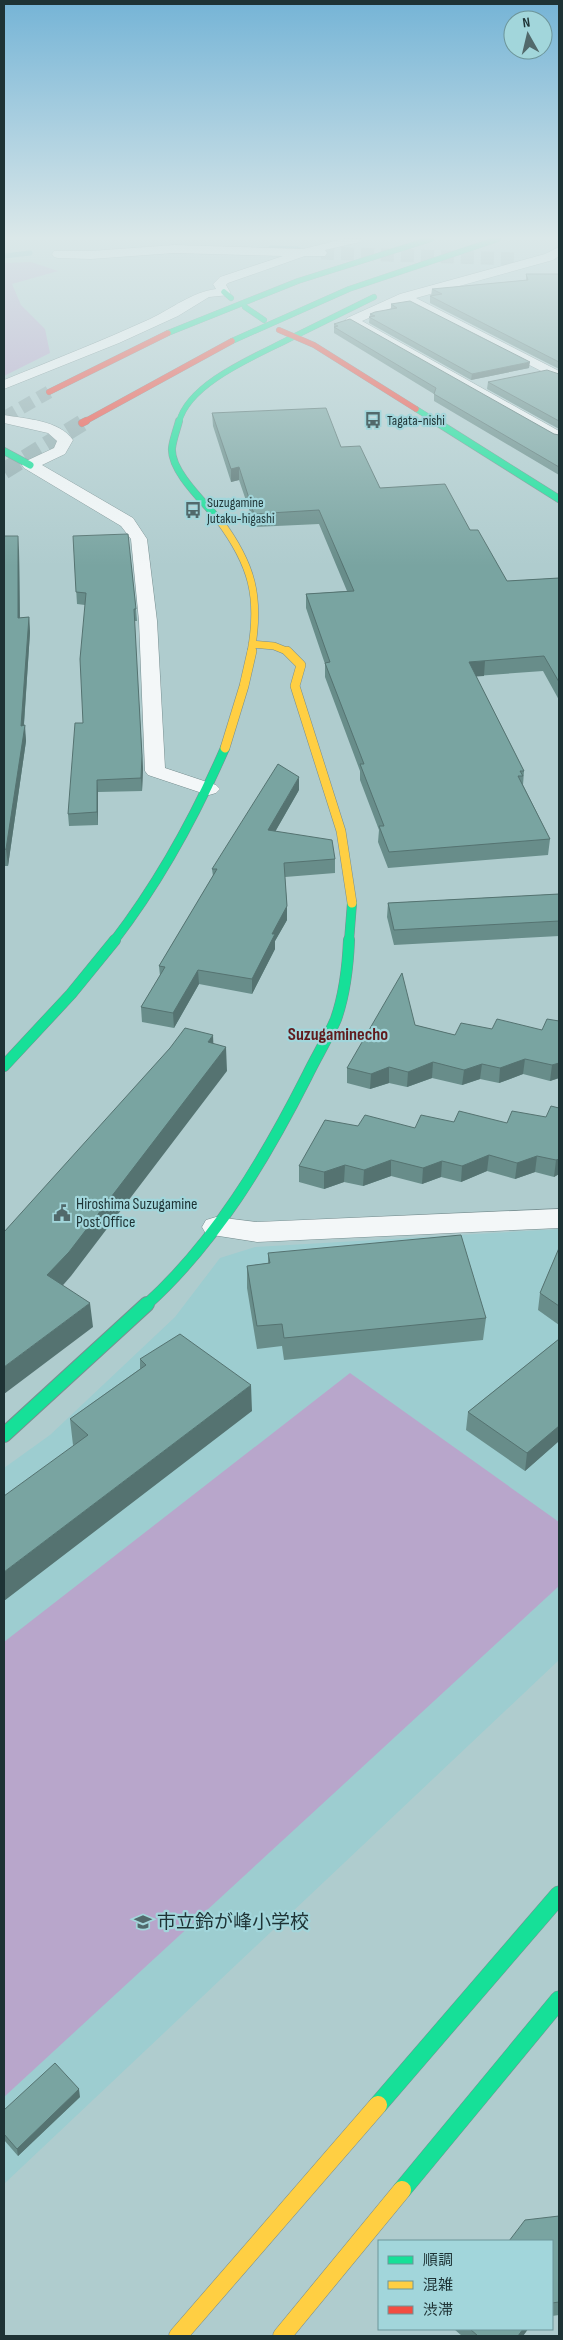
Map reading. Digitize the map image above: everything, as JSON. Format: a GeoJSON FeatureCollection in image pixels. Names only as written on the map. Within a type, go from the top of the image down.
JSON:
{"type":"FeatureCollection","features":[{"type":"Feature","properties":{"kind":"main road"},"geometry":{"type":"LineString","coordinates":[[49,392],[136,348]]}},
{"type":"Feature","properties":{"kind":"main road"},"geometry":{"type":"LineString","coordinates":[[82,423],[219,348]]}},
{"type":"Feature","properties":{"kind":"main road"},"geometry":{"type":"LineString","coordinates":[[4,1066],[37,1034],[106,953],[162,874],[209,789],[227,747],[245,683],[252,644],[255,610],[252,578],[238,548],[212,510],[177,471],[172,451],[182,412],[196,393],[213,381],[273,348]]}},
{"type":"Feature","properties":{"kind":"main road"},"geometry":{"type":"LineString","coordinates":[[295,348],[303,353]]}},
{"type":"Feature","properties":{"kind":"main road"},"geometry":{"type":"LineString","coordinates":[[318,348],[559,499]]}},
{"type":"Feature","properties":{"kind":"main road"},"geometry":{"type":"LineString","coordinates":[[4,450],[30,465]]}},
{"type":"Feature","properties":{"kind":"main road"},"geometry":{"type":"LineString","coordinates":[[524,494],[559,486]]}},
{"type":"Feature","properties":{"kind":"main road"},"geometry":{"type":"LineString","coordinates":[[4,1435],[166,1287],[216,1227],[278,1135],[336,1018],[348,961],[352,901],[341,831],[295,686],[301,665],[293,652],[282,647],[252,644]]}},
{"type":"Feature","properties":{"kind":"main road"},"geometry":{"type":"LineString","coordinates":[[178,2336],[559,1895]]}},
{"type":"Feature","properties":{"kind":"main road"},"geometry":{"type":"LineString","coordinates":[[282,2336],[559,2000]]}},
{"type":"Feature","properties":{"kind":"street"},"geometry":{"type":"LineString","coordinates":[[4,385],[94,348]]}},
{"type":"Feature","properties":{"kind":"street"},"geometry":{"type":"LineString","coordinates":[[402,348],[559,437]]}},
{"type":"Feature","properties":{"kind":"street"},"geometry":{"type":"LineString","coordinates":[[504,348],[554,374]]}},
{"type":"Feature","properties":{"kind":"street"},"geometry":{"type":"LineString","coordinates":[[529,375],[554,374]]}},
{"type":"Feature","properties":{"kind":"street"},"geometry":{"type":"LineString","coordinates":[[471,386],[491,382]]}},
{"type":"Feature","properties":{"kind":"street"},"geometry":{"type":"LineString","coordinates":[[4,419],[53,430],[65,440],[60,451],[30,465]]}},
{"type":"Feature","properties":{"kind":"street"},"geometry":{"type":"LineString","coordinates":[[30,465],[127,522],[139,539],[148,621],[155,771],[209,789]]}},
{"type":"Feature","properties":{"kind":"street"},"geometry":{"type":"LineString","coordinates":[[216,1227],[257,1232],[559,1218]]}},
{"type":"Feature","properties":{"kind":"shaded area"},"geometry":{"type":"Polygon","coordinates":[[[4,348],[49,348],[50,353],[4,376],[4,348]]]}},
{"type":"Feature","properties":{"kind":"shaded area","name":"市立鈴が峰小学校"},"geometry":{"type":"Polygon","coordinates":[[[559,1229],[559,1660],[4,2184],[4,1468],[50,1435],[175,1317],[220,1258],[255,1247],[559,1229]]]}},
{"type":"Feature","properties":{"kind":"shaded area"},"geometry":{"type":"Polygon","coordinates":[[[350,1373],[559,1522],[559,1586],[4,2097],[4,1642],[350,1373]]]}},
{"type":"Feature","properties":{"kind":"building"},"geometry":{"type":"Polygon","coordinates":[[[369,348],[402,348],[554,434],[559,435],[559,467],[434,394],[436,388],[369,348]]]}},
{"type":"Feature","properties":{"kind":"building"},"geometry":{"type":"Polygon","coordinates":[[[425,348],[503,348],[530,362],[472,374],[425,348]]]}},
{"type":"Feature","properties":{"kind":"building"},"geometry":{"type":"Polygon","coordinates":[[[532,348],[559,348],[559,362],[532,348]]]}},
{"type":"Feature","properties":{"kind":"building"},"geometry":{"type":"Polygon","coordinates":[[[547,370],[559,374],[559,421],[488,382],[547,370]]]}},
{"type":"Feature","properties":{"kind":"building"},"geometry":{"type":"Polygon","coordinates":[[[326,408],[341,447],[360,446],[380,488],[445,484],[470,530],[478,530],[507,581],[559,578],[559,682],[544,656],[469,662],[524,771],[520,771],[523,776],[518,776],[550,839],[389,852],[379,826],[384,826],[360,764],[364,764],[325,663],[330,662],[306,594],[354,591],[319,510],[254,514],[239,467],[231,469],[212,413],[326,408]]]}},
{"type":"Feature","properties":{"kind":"building"},"geometry":{"type":"Polygon","coordinates":[[[128,534],[136,609],[134,609],[142,756],[141,778],[97,780],[97,812],[68,814],[75,723],[83,723],[80,659],[86,593],[76,592],[73,536],[128,534]]]}},
{"type":"Feature","properties":{"kind":"building"},"geometry":{"type":"Polygon","coordinates":[[[4,536],[18,536],[18,618],[29,617],[21,726],[25,725],[6,849],[4,850],[4,536]]]}},
{"type":"Feature","properties":{"kind":"building"},"geometry":{"type":"Polygon","coordinates":[[[278,764],[299,777],[268,830],[332,840],[335,859],[284,863],[287,906],[252,979],[198,970],[173,1013],[141,1007],[165,967],[159,966],[217,869],[212,869],[278,764]]]}},
{"type":"Feature","properties":{"kind":"building"},"geometry":{"type":"Polygon","coordinates":[[[559,894],[559,921],[394,930],[388,903],[559,894]]]}},
{"type":"Feature","properties":{"kind":"building"},"geometry":{"type":"Polygon","coordinates":[[[402,973],[415,1025],[455,1035],[461,1023],[492,1029],[497,1019],[542,1030],[547,1019],[559,1021],[559,1063],[552,1065],[525,1059],[500,1068],[482,1064],[464,1070],[433,1062],[408,1072],[389,1067],[371,1074],[347,1068],[402,973]]]}},
{"type":"Feature","properties":{"kind":"building"},"geometry":{"type":"Polygon","coordinates":[[[185,1028],[213,1035],[208,1042],[226,1047],[69,1252],[47,1275],[90,1303],[4,1367],[4,1232],[170,1048],[185,1028]]]}},
{"type":"Feature","properties":{"kind":"building"},"geometry":{"type":"Polygon","coordinates":[[[551,1106],[559,1108],[559,1159],[556,1160],[537,1156],[517,1163],[489,1155],[462,1166],[442,1161],[423,1168],[391,1160],[364,1170],[345,1165],[324,1172],[299,1166],[325,1120],[358,1126],[365,1115],[415,1128],[421,1115],[454,1122],[459,1111],[507,1123],[512,1111],[546,1117],[551,1106]]]}},
{"type":"Feature","properties":{"kind":"building"},"geometry":{"type":"Polygon","coordinates":[[[461,1235],[486,1318],[284,1338],[282,1324],[257,1326],[247,1266],[270,1263],[268,1253],[461,1235]]]}},
{"type":"Feature","properties":{"kind":"building"},"geometry":{"type":"Polygon","coordinates":[[[559,1248],[559,1306],[540,1293],[559,1248]]]}},
{"type":"Feature","properties":{"kind":"building"},"geometry":{"type":"Polygon","coordinates":[[[180,1334],[251,1385],[4,1572],[4,1496],[88,1435],[70,1419],[146,1365],[140,1359],[180,1334]]]}},
{"type":"Feature","properties":{"kind":"building"},"geometry":{"type":"Polygon","coordinates":[[[559,1339],[559,1426],[527,1453],[468,1412],[559,1339]]]}},
{"type":"Feature","properties":{"kind":"building"},"geometry":{"type":"Polygon","coordinates":[[[55,2063],[79,2089],[17,2149],[4,2134],[4,2110],[55,2063]]]}},
{"type":"Feature","properties":{"kind":"building"},"geometry":{"type":"Polygon","coordinates":[[[559,2216],[559,2302],[553,2303],[553,2240],[510,2240],[525,2220],[559,2216]]]}},
{"type":"Feature","properties":{"kind":"building"},"geometry":{"type":"Polygon","coordinates":[[[471,2330],[522,2330],[518,2336],[478,2336],[471,2330]]]}},
{"type":"Feature","properties":{"kind":"tunnel"},"geometry":{"type":"LineString","coordinates":[[4,418],[49,392]]}},
{"type":"Feature","properties":{"kind":"tunnel"},"geometry":{"type":"LineString","coordinates":[[4,471],[82,423]]}},
{"type":"Feature","properties":{"kind":"traffic: fast"},"geometry":{"type":"LineString","coordinates":[[219,520],[181,475],[173,459],[172,448],[181,413],[191,399],[216,378],[272,348]]}},
{"type":"Feature","properties":{"kind":"traffic: fast"},"geometry":{"type":"LineString","coordinates":[[416,409],[559,499]]}},
{"type":"Feature","properties":{"kind":"traffic: fast"},"geometry":{"type":"LineString","coordinates":[[4,451],[30,465]]}},
{"type":"Feature","properties":{"kind":"traffic: fast"},"geometry":{"type":"LineString","coordinates":[[4,1066],[38,1031],[102,957],[159,878],[184,836],[206,793],[225,748]]}},
{"type":"Feature","properties":{"kind":"traffic: fast"},"geometry":{"type":"LineString","coordinates":[[4,1435],[166,1287],[216,1227],[277,1135],[336,1018],[348,961],[352,903]]}},
{"type":"Feature","properties":{"kind":"traffic: fast"},"geometry":{"type":"LineString","coordinates":[[378,2105],[559,1895]]}},
{"type":"Feature","properties":{"kind":"traffic: fast"},"geometry":{"type":"LineString","coordinates":[[402,2190],[559,2000]]}},
{"type":"Feature","properties":{"kind":"traffic: slow"},"geometry":{"type":"LineString","coordinates":[[219,520],[238,546],[248,568],[255,595],[256,616],[250,663],[225,748]]}},
{"type":"Feature","properties":{"kind":"traffic: slow"},"geometry":{"type":"LineString","coordinates":[[252,644],[280,647],[291,653],[301,665],[295,686],[341,831],[352,903]]}},
{"type":"Feature","properties":{"kind":"traffic: slow"},"geometry":{"type":"LineString","coordinates":[[178,2336],[378,2105]]}},
{"type":"Feature","properties":{"kind":"traffic: slow"},"geometry":{"type":"LineString","coordinates":[[282,2336],[402,2190]]}},
{"type":"Feature","properties":{"kind":"traffic: jam"},"geometry":{"type":"LineString","coordinates":[[49,392],[137,348]]}},
{"type":"Feature","properties":{"kind":"traffic: jam"},"geometry":{"type":"LineString","coordinates":[[82,423],[219,348]]}},
{"type":"Feature","properties":{"kind":"traffic: jam"},"geometry":{"type":"LineString","coordinates":[[319,348],[416,409]]}},
{"type":"Feature","properties":{"kind":"place","name":"Tagata-nishi"},"geometry":{"type":"Point","coordinates":[373,420]}},
{"type":"Feature","properties":{"kind":"place","name":"Suzugamine Jutaku-higashi"},"geometry":{"type":"Point","coordinates":[193,510]}},
{"type":"Feature","properties":{"kind":"place","name":"Hiroshima Suzugamine Post Office"},"geometry":{"type":"Point","coordinates":[62,1213]}},
{"type":"Feature","properties":{"kind":"place","name":"市立鈴が峰小学校"},"geometry":{"type":"Point","coordinates":[143,1922]}},
{"type":"Feature","properties":{"kind":"district","name":"Suzugaminecho"},"geometry":{"type":"Point","coordinates":[338,1034]}}]}
